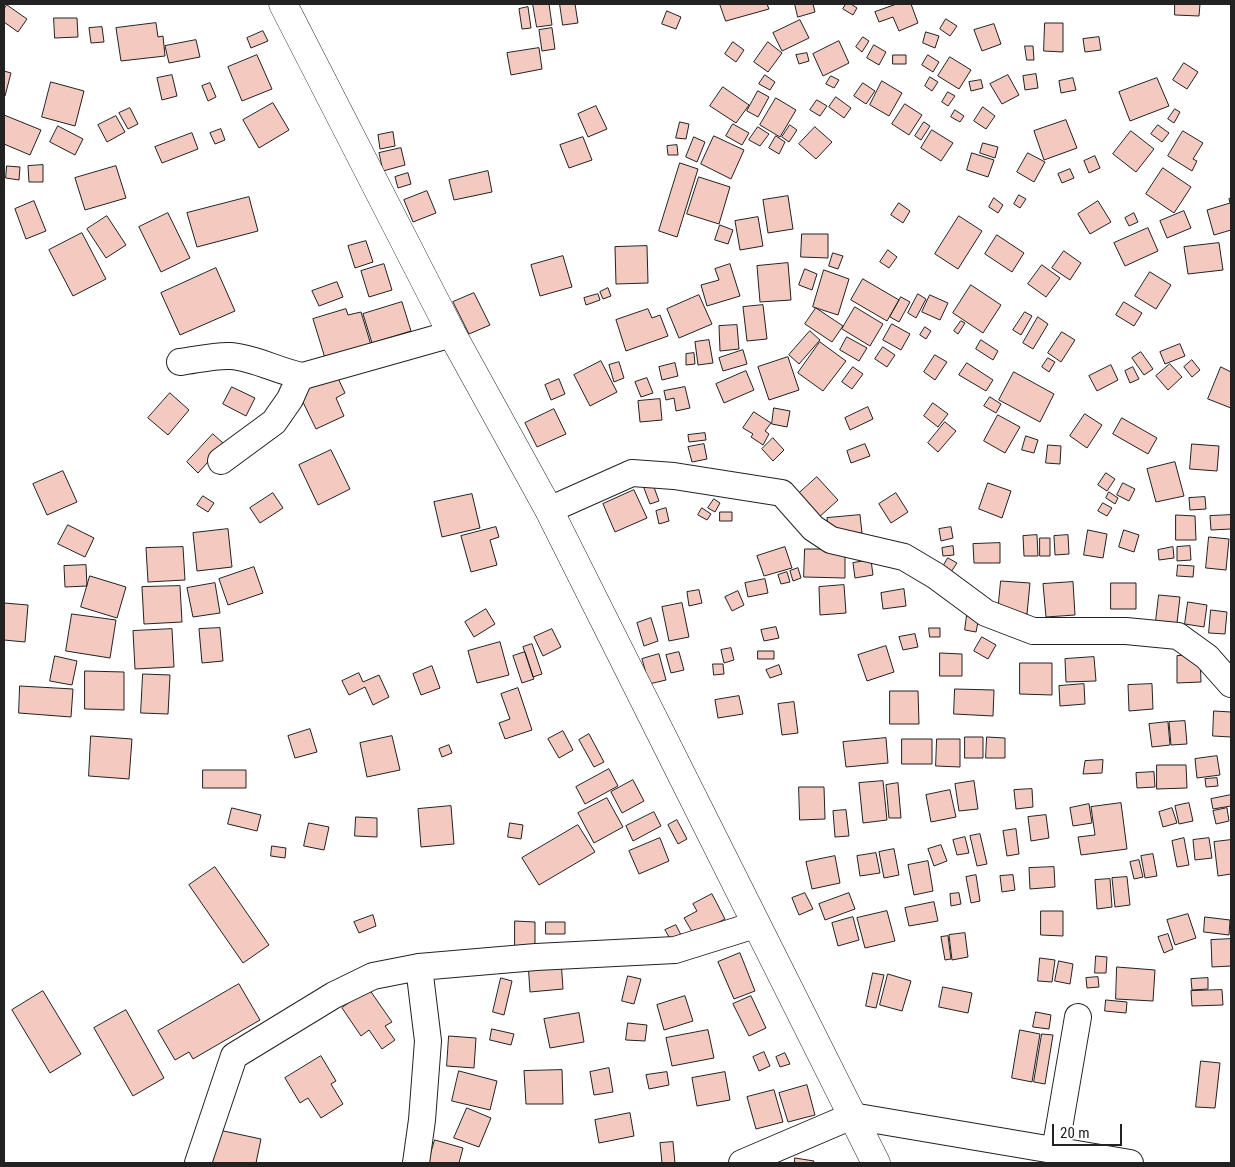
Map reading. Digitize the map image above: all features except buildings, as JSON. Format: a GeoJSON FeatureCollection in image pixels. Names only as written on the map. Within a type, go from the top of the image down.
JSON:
{"type":"FeatureCollection","features":[{"type":"Feature","properties":{"kind":"main road"},"geometry":{"type":"LineString","coordinates":[[283,4],[452,334],[548,510],[876,1163]]}},
{"type":"Feature","properties":{"kind":"street"},"geometry":{"type":"LineString","coordinates":[[180,362],[229,356],[241,357],[303,376],[452,334]]}},
{"type":"Feature","properties":{"kind":"street"},"geometry":{"type":"LineString","coordinates":[[221,461],[274,422],[303,376]]}},
{"type":"Feature","properties":{"kind":"street"},"geometry":{"type":"LineString","coordinates":[[548,510],[632,472],[674,476],[782,493],[813,528],[830,540],[904,556],[936,576],[986,613],[1033,631],[1126,631],[1178,636],[1206,657],[1231,684]]}},
{"type":"Feature","properties":{"kind":"street"},"geometry":{"type":"LineString","coordinates":[[198,1163],[234,1056],[334,995],[373,976],[419,967],[536,956],[675,950],[755,925]]}},
{"type":"Feature","properties":{"kind":"street"},"geometry":{"type":"LineString","coordinates":[[416,1163],[422,1120],[428,1041],[419,967]]}},
{"type":"Feature","properties":{"kind":"street"},"geometry":{"type":"LineString","coordinates":[[1054,1151],[1078,1016]]}},
{"type":"Feature","properties":{"kind":"street"},"geometry":{"type":"LineString","coordinates":[[742,1163],[852,1116],[1130,1163]]}}]}
